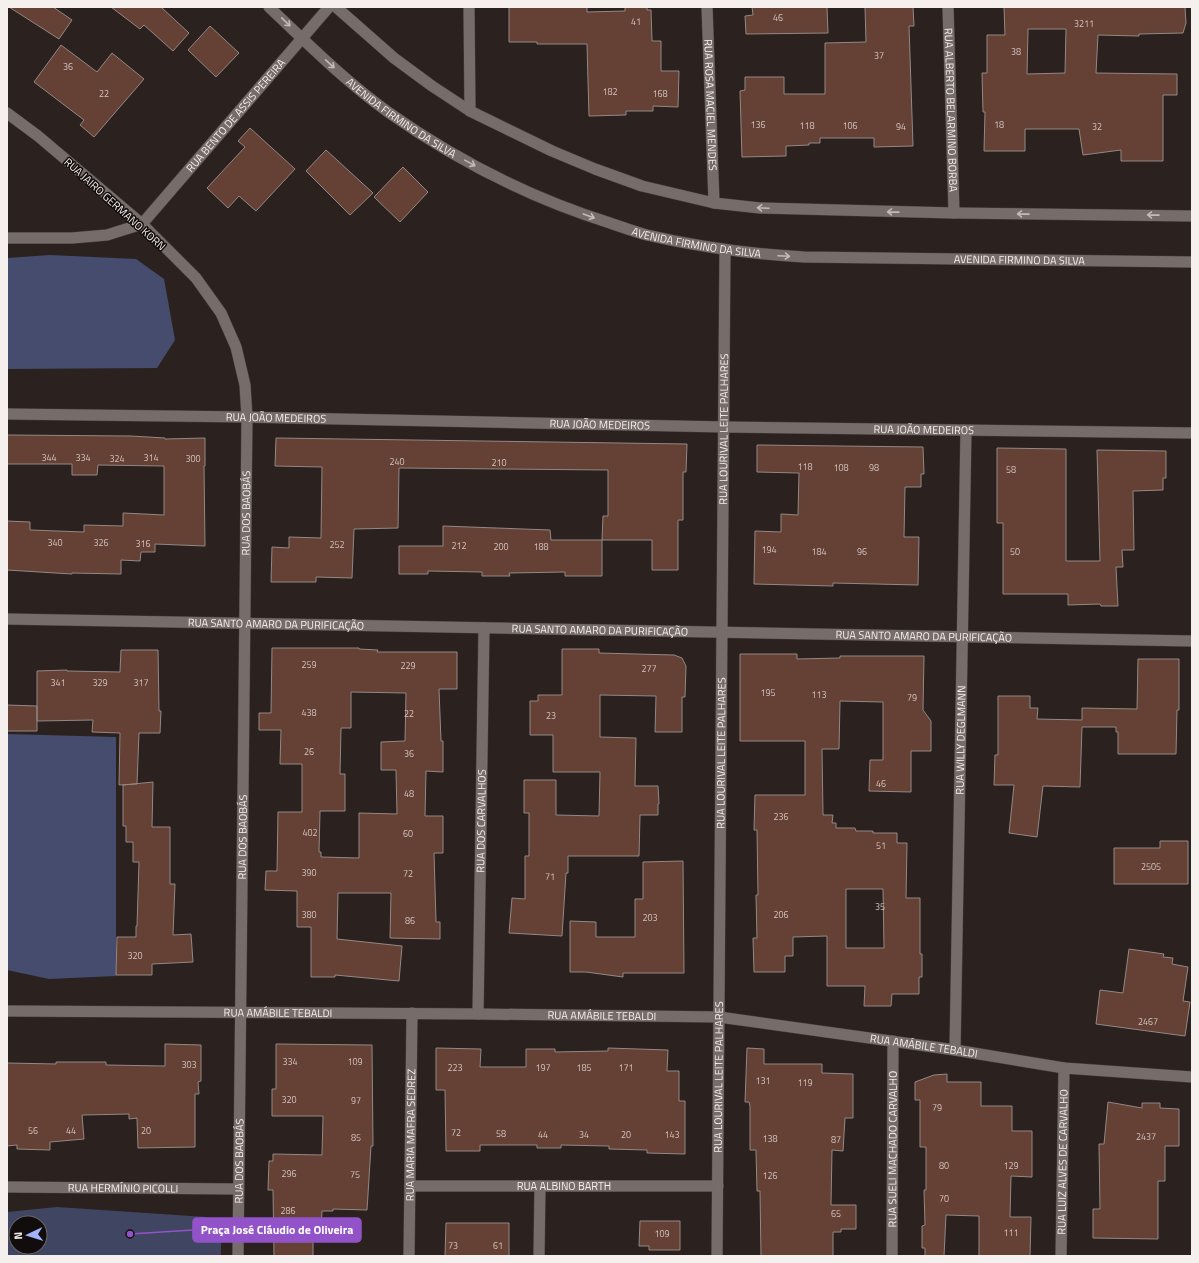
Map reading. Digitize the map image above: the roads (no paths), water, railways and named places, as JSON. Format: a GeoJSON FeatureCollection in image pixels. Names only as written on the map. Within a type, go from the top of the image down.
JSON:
{"type":"FeatureCollection","features":[{"type":"Feature","properties":{"kind":"street","name":"AVENIDA FIRMINO DA SILVA"},"geometry":{"type":"LineString","coordinates":[[270,7],[343,76],[387,111],[435,144],[497,178],[541,199],[646,235],[725,250],[804,257],[1192,262]]}},
{"type":"Feature","properties":{"kind":"street","name":"RUA BENTO DE ASSIS PEREIRA"},"geometry":{"type":"LineString","coordinates":[[142,224],[329,7]]}},
{"type":"Feature","properties":{"kind":"street"},"geometry":{"type":"LineString","coordinates":[[336,7],[394,58],[432,86],[470,111],[595,170],[642,186],[714,203],[760,208],[954,213],[1192,216]]}},
{"type":"Feature","properties":{"kind":"street"},"geometry":{"type":"LineString","coordinates":[[469,7],[470,111]]}},
{"type":"Feature","properties":{"kind":"street","name":"RUA ROSA MACIEL MENDES"},"geometry":{"type":"LineString","coordinates":[[707,7],[714,203]]}},
{"type":"Feature","properties":{"kind":"street","name":"RUA ALBERTO BELARMINO BORBA"},"geometry":{"type":"LineString","coordinates":[[948,7],[954,213]]}},
{"type":"Feature","properties":{"kind":"street","name":"RUA JAIRO GERMANO KORN"},"geometry":{"type":"LineString","coordinates":[[7,113],[38,136],[142,224],[196,278],[221,312],[236,347],[245,385],[247,417]]}},
{"type":"Feature","properties":{"kind":"street"},"geometry":{"type":"LineString","coordinates":[[7,238],[72,238],[107,235],[142,224]]}},
{"type":"Feature","properties":{"kind":"street","name":"RUA LOURIVAL LEITE PALHARES"},"geometry":{"type":"LineString","coordinates":[[717,1256],[725,250]]}},
{"type":"Feature","properties":{"kind":"street","name":"RUA JOÃO MEDEIROS"},"geometry":{"type":"LineString","coordinates":[[7,414],[247,417],[966,431],[1192,433]]}},
{"type":"Feature","properties":{"kind":"street","name":"RUA DOS BAOBÁS"},"geometry":{"type":"LineString","coordinates":[[238,1256],[247,417]]}},
{"type":"Feature","properties":{"kind":"street","name":"RUA WILLY DEGLMANN"},"geometry":{"type":"LineString","coordinates":[[955,1050],[966,431]]}},
{"type":"Feature","properties":{"kind":"street","name":"RUA SANTO AMARO DA PURIFICAÇÃO"},"geometry":{"type":"LineString","coordinates":[[7,619],[1192,641]]}},
{"type":"Feature","properties":{"kind":"street","name":"RUA DOS CARVALHOS"},"geometry":{"type":"LineString","coordinates":[[478,1014],[484,628]]}},
{"type":"Feature","properties":{"kind":"street","name":"RUA AMÁBILE TEBALDI"},"geometry":{"type":"LineString","coordinates":[[7,1011],[240,1011],[719,1018],[893,1041],[1064,1068],[1192,1077]]}},
{"type":"Feature","properties":{"kind":"street","name":"RUA MARIA MAFRA SEDREZ"},"geometry":{"type":"LineString","coordinates":[[410,1256],[412,1013]]}},
{"type":"Feature","properties":{"kind":"street","name":"RUA SUELI MACHADO CARVALHO"},"geometry":{"type":"LineString","coordinates":[[892,1256],[893,1041]]}},
{"type":"Feature","properties":{"kind":"street","name":"RUA LUIZ ALVES DE CARVALHO"},"geometry":{"type":"LineString","coordinates":[[1061,1256],[1064,1068]]}},
{"type":"Feature","properties":{"kind":"street","name":"RUA ALBINO BARTH"},"geometry":{"type":"LineString","coordinates":[[410,1186],[718,1186]]}},
{"type":"Feature","properties":{"kind":"street"},"geometry":{"type":"LineString","coordinates":[[539,1256],[540,1186]]}},
{"type":"Feature","properties":{"kind":"street","name":"RUA HERMÍNIO PICOLLI"},"geometry":{"type":"LineString","coordinates":[[7,1187],[238,1189]]}},
{"type":"Feature","properties":{"kind":"place","name":"Praça José Cláudio de Oliveira"},"geometry":{"type":"Point","coordinates":[130,1234]}}]}
